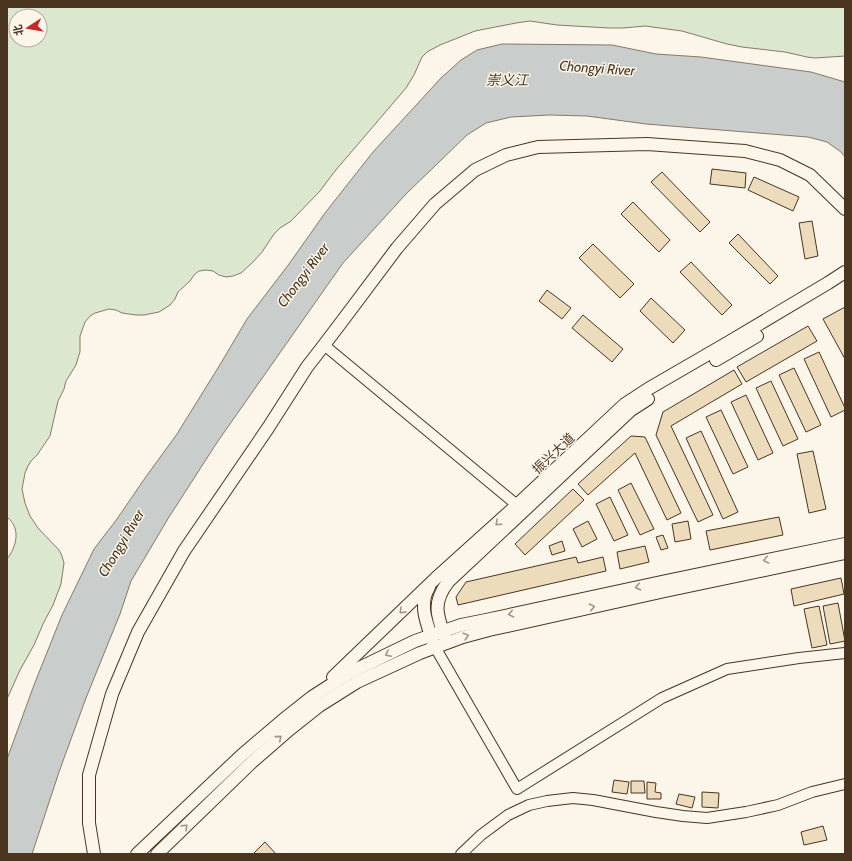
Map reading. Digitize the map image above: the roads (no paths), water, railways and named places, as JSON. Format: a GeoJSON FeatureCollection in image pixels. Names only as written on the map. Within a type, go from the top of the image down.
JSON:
{"type":"FeatureCollection","features":[{"type":"Feature","properties":{"kind":"main road"},"geometry":{"type":"LineString","coordinates":[[94,854],[89,823],[89,775],[112,694],[138,632],[184,551],[268,428],[307,367],[397,248],[435,204],[475,170],[506,155],[538,147],[647,144],[746,152],[780,160],[810,176],[845,209]]}},
{"type":"Feature","properties":{"kind":"main road","name":"振兴大道"},"geometry":{"type":"LineString","coordinates":[[520,509],[625,404],[845,272]]}},
{"type":"Feature","properties":{"kind":"main road","name":"振兴大道"},"geometry":{"type":"LineString","coordinates":[[312,697],[631,410],[653,395],[734,350],[845,282]]}},
{"type":"Feature","properties":{"kind":"main road"},"geometry":{"type":"LineString","coordinates":[[157,854],[252,762],[319,706],[357,682],[435,647],[445,637],[461,626],[501,616],[845,544]]}},
{"type":"Feature","properties":{"kind":"main road"},"geometry":{"type":"LineString","coordinates":[[137,854],[243,754],[312,697],[351,672],[404,646],[431,635],[463,637],[665,591],[845,553]]}},
{"type":"Feature","properties":{"kind":"main road"},"geometry":{"type":"LineString","coordinates":[[435,647],[423,612],[423,601],[428,588],[442,580]]}},
{"type":"Feature","properties":{"kind":"main road"},"geometry":{"type":"LineString","coordinates":[[442,580],[437,614],[445,637]]}},
{"type":"Feature","properties":{"kind":"street"},"geometry":{"type":"LineString","coordinates":[[324,345],[520,509]]}},
{"type":"Feature","properties":{"kind":"street"},"geometry":{"type":"LineString","coordinates":[[435,647],[517,789],[662,698],[727,669],[799,658],[845,653]]}},
{"type":"Feature","properties":{"kind":"street"},"geometry":{"type":"LineString","coordinates":[[461,854],[481,835],[508,815],[529,805],[548,801],[573,798],[593,800],[656,812],[707,818],[778,805],[812,792],[845,784]]}},
{"type":"Feature","properties":{"kind":"water","name":"崇义江"},"geometry":{"type":"Polygon","coordinates":[[[502,44],[612,45],[656,54],[701,57],[811,72],[845,82],[845,157],[841,152],[827,142],[808,137],[646,124],[587,116],[549,115],[511,117],[486,123],[467,135],[406,194],[343,263],[218,441],[169,517],[131,581],[120,614],[86,698],[59,772],[32,854],[7,854],[7,759],[62,615],[94,549],[177,434],[247,319],[289,264],[325,213],[373,152],[441,78],[461,60],[477,50],[502,44]]]}},
{"type":"Feature","properties":{"kind":"water label","name":"Chongyi River"},"geometry":{"type":"Point","coordinates":[597,68]}},
{"type":"Feature","properties":{"kind":"water label","name":"Chongyi River"},"geometry":{"type":"Point","coordinates":[303,275]}},
{"type":"Feature","properties":{"kind":"water label","name":"Chongyi River"},"geometry":{"type":"Point","coordinates":[121,543]}}]}
